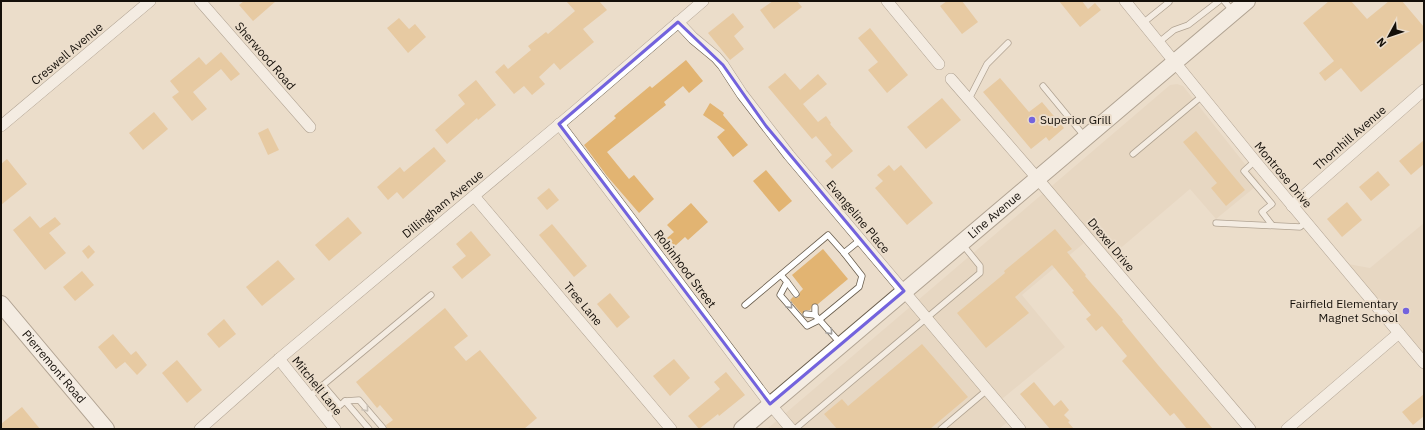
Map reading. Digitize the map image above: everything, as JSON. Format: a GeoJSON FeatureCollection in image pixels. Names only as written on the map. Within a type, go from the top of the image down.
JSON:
{"type":"FeatureCollection","features":[{"type":"Feature","properties":{"kind":"main road","name":"Line Avenue"},"geometry":{"type":"LineString","coordinates":[[742,429],[1174,63],[1229,7],[1247,1]]}},
{"type":"Feature","properties":{"kind":"main road","name":"Pierremont Road"},"geometry":{"type":"LineString","coordinates":[[1,304],[106,429]]}},
{"type":"Feature","properties":{"kind":"street","name":"Creswell Avenue"},"geometry":{"type":"LineString","coordinates":[[1,126],[150,1]]}},
{"type":"Feature","properties":{"kind":"street","name":"Sherwood Road"},"geometry":{"type":"LineString","coordinates":[[200,1],[310,127]]}},
{"type":"Feature","properties":{"kind":"street","name":"Dillingham Avenue"},"geometry":{"type":"LineString","coordinates":[[200,429],[279,359],[407,250],[474,196],[703,1]]}},
{"type":"Feature","properties":{"kind":"street"},"geometry":{"type":"LineString","coordinates":[[887,1],[939,64]]}},
{"type":"Feature","properties":{"kind":"street","name":"Montrose Drive"},"geometry":{"type":"LineString","coordinates":[[1125,1],[1292,206],[1424,363]]}},
{"type":"Feature","properties":{"kind":"street","name":"Evangeline Place"},"geometry":{"type":"LineString","coordinates":[[678,22],[693,38],[716,57],[723,65],[766,126],[1020,429]]}},
{"type":"Feature","properties":{"kind":"street","name":"Drexel Drive"},"geometry":{"type":"LineString","coordinates":[[951,79],[1038,178],[1250,429]]}},
{"type":"Feature","properties":{"kind":"street","name":"Thornhill Avenue"},"geometry":{"type":"LineString","coordinates":[[1292,206],[1424,90]]}},
{"type":"Feature","properties":{"kind":"street","name":"Robinhood Street"},"geometry":{"type":"LineString","coordinates":[[559,124],[770,404],[791,429]]}},
{"type":"Feature","properties":{"kind":"street","name":"Tree Lane"},"geometry":{"type":"LineString","coordinates":[[474,196],[671,429]]}},
{"type":"Feature","properties":{"kind":"street"},"geometry":{"type":"LineString","coordinates":[[1286,429],[1399,333]]}},
{"type":"Feature","properties":{"kind":"street","name":"Mitchell Lane"},"geometry":{"type":"LineString","coordinates":[[279,359],[336,429]]}},
{"type":"Feature","properties":{"kind":"lane"},"geometry":{"type":"LineString","coordinates":[[1158,43],[1174,30],[1188,25],[1219,1]]}},
{"type":"Feature","properties":{"kind":"lane"},"geometry":{"type":"LineString","coordinates":[[1143,23],[1169,2]]}},
{"type":"Feature","properties":{"kind":"lane"},"geometry":{"type":"LineString","coordinates":[[969,99],[987,64],[1008,43]]}},
{"type":"Feature","properties":{"kind":"lane"},"geometry":{"type":"LineString","coordinates":[[1043,86],[1086,138]]}},
{"type":"Feature","properties":{"kind":"lane"},"geometry":{"type":"LineString","coordinates":[[1133,154],[1202,96]]}},
{"type":"Feature","properties":{"kind":"lane"},"geometry":{"type":"LineString","coordinates":[[1255,161],[1244,171],[1272,204],[1262,212],[1272,225]]}},
{"type":"Feature","properties":{"kind":"lane"},"geometry":{"type":"LineString","coordinates":[[1216,222],[1300,227],[1306,222]]}},
{"type":"Feature","properties":{"kind":"lane"},"geometry":{"type":"LineString","coordinates":[[746,305],[828,234],[862,276],[859,287],[807,326],[780,295],[788,284]]}},
{"type":"Feature","properties":{"kind":"lane"},"geometry":{"type":"LineString","coordinates":[[844,253],[860,240]]}},
{"type":"Feature","properties":{"kind":"lane"},"geometry":{"type":"LineString","coordinates":[[795,429],[980,272],[980,266],[961,243]]}},
{"type":"Feature","properties":{"kind":"lane"},"geometry":{"type":"LineString","coordinates":[[781,275],[797,294],[788,284]]}},
{"type":"Feature","properties":{"kind":"lane"},"geometry":{"type":"LineString","coordinates":[[309,396],[431,296]]}},
{"type":"Feature","properties":{"kind":"lane"},"geometry":{"type":"LineString","coordinates":[[810,310],[841,345]]}},
{"type":"Feature","properties":{"kind":"lane"},"geometry":{"type":"LineString","coordinates":[[323,385],[368,429]]}},
{"type":"Feature","properties":{"kind":"lane"},"geometry":{"type":"LineString","coordinates":[[941,429],[987,390]]}},
{"type":"Feature","properties":{"kind":"lane"},"geometry":{"type":"LineString","coordinates":[[326,417],[342,403],[359,400],[383,428]]}},
{"type":"Feature","properties":{"kind":"highlighted area"},"geometry":{"type":"Polygon","coordinates":[[[678,22],[723,65],[766,126],[904,291],[770,404],[559,124],[678,22]]]}},
{"type":"Feature","properties":{"kind":"shaded area"},"geometry":{"type":"Polygon","coordinates":[[[1177,84],[1183,86],[1260,183],[1216,219],[1190,189],[1102,264],[1084,243],[1022,295],[1065,347],[1002,399],[1016,415],[999,429],[767,429],[1170,85],[1177,84]]]}},
{"type":"Feature","properties":{"kind":"shaded area","name":"Fairfield Elementary Magnet School"},"geometry":{"type":"Polygon","coordinates":[[[1424,223],[1424,354],[1348,264],[1370,268],[1424,223]]]}},
{"type":"Feature","properties":{"kind":"building"},"geometry":{"type":"Polygon","coordinates":[[[244,1],[276,1],[253,21],[239,5],[244,1]]]}},
{"type":"Feature","properties":{"kind":"building"},"geometry":{"type":"Polygon","coordinates":[[[566,1],[599,1],[607,10],[583,29],[594,42],[560,70],[554,63],[539,77],[545,84],[532,95],[524,86],[514,94],[495,72],[504,64],[508,69],[531,50],[528,46],[546,32],[548,34],[575,11],[566,1]]]}},
{"type":"Feature","properties":{"kind":"building"},"geometry":{"type":"Polygon","coordinates":[[[773,1],[797,1],[802,7],[774,29],[760,10],[773,1]]]}},
{"type":"Feature","properties":{"kind":"building"},"geometry":{"type":"Polygon","coordinates":[[[947,1],[962,1],[978,22],[962,34],[940,6],[947,1]]]}},
{"type":"Feature","properties":{"kind":"building"},"geometry":{"type":"Polygon","coordinates":[[[1059,1],[1082,1],[1088,9],[1095,3],[1101,10],[1080,27],[1059,1]]]}},
{"type":"Feature","properties":{"kind":"building"},"geometry":{"type":"Polygon","coordinates":[[[1329,1],[1351,1],[1367,19],[1389,1],[1402,1],[1424,27],[1424,40],[1361,92],[1341,68],[1325,81],[1319,73],[1334,61],[1303,23],[1329,1]]]}},
{"type":"Feature","properties":{"kind":"building"},"geometry":{"type":"Polygon","coordinates":[[[733,13],[744,27],[734,36],[744,49],[730,60],[708,33],[733,13]]]}},
{"type":"Feature","properties":{"kind":"building"},"geometry":{"type":"Polygon","coordinates":[[[399,18],[409,29],[415,24],[426,37],[408,53],[387,28],[399,18]]]}},
{"type":"Feature","properties":{"kind":"building"},"geometry":{"type":"Polygon","coordinates":[[[870,28],[908,75],[887,93],[868,70],[878,62],[858,38],[870,28]]]}},
{"type":"Feature","properties":{"kind":"building"},"geometry":{"type":"Polygon","coordinates":[[[221,52],[240,74],[231,81],[221,69],[193,92],[207,109],[192,121],[172,97],[179,92],[170,81],[199,57],[206,65],[221,52]]]}},
{"type":"Feature","properties":{"kind":"building"},"geometry":{"type":"Polygon","coordinates":[[[686,60],[703,81],[689,93],[683,86],[664,102],[666,105],[607,152],[629,179],[634,175],[654,199],[639,213],[607,176],[584,145],[616,118],[614,116],[650,86],[652,88],[686,60]]]}},
{"type":"Feature","properties":{"kind":"building"},"geometry":{"type":"Polygon","coordinates":[[[785,73],[800,90],[818,74],[827,84],[803,104],[818,122],[826,116],[831,123],[830,124],[853,151],[832,169],[825,161],[832,155],[816,136],[812,139],[768,87],[785,73]]]}},
{"type":"Feature","properties":{"kind":"building","name":"Superior Grill"},"geometry":{"type":"Polygon","coordinates":[[[1000,78],[1029,112],[1042,102],[1064,128],[1049,141],[1046,137],[1031,149],[983,92],[1000,78]]]}},
{"type":"Feature","properties":{"kind":"building"},"geometry":{"type":"Polygon","coordinates":[[[476,80],[496,105],[478,120],[477,118],[447,144],[435,130],[465,104],[458,95],[476,80]]]}},
{"type":"Feature","properties":{"kind":"building"},"geometry":{"type":"Polygon","coordinates":[[[942,98],[961,120],[926,149],[907,127],[942,98]]]}},
{"type":"Feature","properties":{"kind":"building"},"geometry":{"type":"Polygon","coordinates":[[[710,103],[724,113],[723,115],[748,145],[733,157],[717,137],[725,130],[703,115],[710,103]]]}},
{"type":"Feature","properties":{"kind":"building"},"geometry":{"type":"Polygon","coordinates":[[[154,112],[168,129],[143,150],[129,133],[154,112]]]}},
{"type":"Feature","properties":{"kind":"building"},"geometry":{"type":"Polygon","coordinates":[[[268,128],[279,150],[268,155],[258,133],[268,128]]]}},
{"type":"Feature","properties":{"kind":"building"},"geometry":{"type":"Polygon","coordinates":[[[1196,131],[1245,190],[1226,206],[1211,188],[1217,183],[1183,142],[1196,131]]]}},
{"type":"Feature","properties":{"kind":"building"},"geometry":{"type":"Polygon","coordinates":[[[1424,140],[1424,164],[1411,175],[1399,161],[1424,140]]]}},
{"type":"Feature","properties":{"kind":"building"},"geometry":{"type":"Polygon","coordinates":[[[434,147],[446,161],[403,199],[397,192],[388,200],[377,187],[400,167],[404,172],[434,147]]]}},
{"type":"Feature","properties":{"kind":"building"},"geometry":{"type":"Polygon","coordinates":[[[7,159],[27,184],[1,205],[1,164],[7,159]]]}},
{"type":"Feature","properties":{"kind":"building"},"geometry":{"type":"Polygon","coordinates":[[[889,165],[894,171],[901,165],[933,203],[907,225],[875,188],[883,181],[877,175],[889,165]]]}},
{"type":"Feature","properties":{"kind":"building"},"geometry":{"type":"Polygon","coordinates":[[[766,170],[792,201],[779,212],[753,181],[766,170]]]}},
{"type":"Feature","properties":{"kind":"building"},"geometry":{"type":"Polygon","coordinates":[[[1378,171],[1390,185],[1371,201],[1359,187],[1378,171]]]}},
{"type":"Feature","properties":{"kind":"building"},"geometry":{"type":"Polygon","coordinates":[[[549,188],[559,200],[547,210],[537,198],[549,188]]]}},
{"type":"Feature","properties":{"kind":"building"},"geometry":{"type":"Polygon","coordinates":[[[1347,202],[1362,220],[1342,237],[1327,219],[1347,202]]]}},
{"type":"Feature","properties":{"kind":"building"},"geometry":{"type":"Polygon","coordinates":[[[691,203],[708,222],[688,240],[685,237],[675,246],[667,238],[674,232],[667,225],[691,203]]]}},
{"type":"Feature","properties":{"kind":"building"},"geometry":{"type":"Polygon","coordinates":[[[30,216],[40,228],[55,217],[61,224],[49,233],[66,253],[45,270],[13,230],[30,216]]]}},
{"type":"Feature","properties":{"kind":"building"},"geometry":{"type":"Polygon","coordinates":[[[348,217],[362,233],[329,261],[315,245],[348,217]]]}},
{"type":"Feature","properties":{"kind":"building"},"geometry":{"type":"Polygon","coordinates":[[[552,224],[587,266],[574,277],[539,235],[552,224]]]}},
{"type":"Feature","properties":{"kind":"building"},"geometry":{"type":"Polygon","coordinates":[[[1055,229],[1072,249],[1067,252],[1086,275],[1085,276],[1213,429],[1187,429],[1174,413],[1170,416],[1122,361],[1127,356],[1102,326],[1096,331],[1086,319],[1091,315],[1072,292],[1074,291],[1052,265],[1015,297],[1029,313],[986,348],[957,313],[1005,273],[1004,271],[1055,229]]]}},
{"type":"Feature","properties":{"kind":"building"},"geometry":{"type":"Polygon","coordinates":[[[471,231],[491,255],[462,279],[452,267],[466,256],[456,244],[471,231]]]}},
{"type":"Feature","properties":{"kind":"building"},"geometry":{"type":"Polygon","coordinates":[[[89,245],[95,252],[88,259],[82,251],[89,245]]]}},
{"type":"Feature","properties":{"kind":"building"},"geometry":{"type":"Polygon","coordinates":[[[823,249],[848,279],[818,304],[813,304],[810,310],[805,310],[802,314],[790,300],[793,297],[799,297],[800,292],[803,289],[792,275],[823,249]]]}},
{"type":"Feature","properties":{"kind":"building"},"geometry":{"type":"Polygon","coordinates":[[[278,260],[295,279],[262,306],[246,287],[278,260]]]}},
{"type":"Feature","properties":{"kind":"building"},"geometry":{"type":"Polygon","coordinates":[[[82,271],[94,285],[75,301],[63,287],[82,271]]]}},
{"type":"Feature","properties":{"kind":"building"},"geometry":{"type":"Polygon","coordinates":[[[610,293],[630,317],[617,328],[597,304],[610,293]]]}},
{"type":"Feature","properties":{"kind":"building"},"geometry":{"type":"Polygon","coordinates":[[[445,308],[468,336],[454,347],[466,361],[480,350],[537,418],[524,429],[387,429],[386,425],[393,420],[380,405],[377,408],[356,382],[445,308]]]}},
{"type":"Feature","properties":{"kind":"building"},"geometry":{"type":"Polygon","coordinates":[[[224,319],[236,334],[219,348],[207,334],[224,319]]]}},
{"type":"Feature","properties":{"kind":"building"},"geometry":{"type":"Polygon","coordinates":[[[113,334],[131,355],[136,351],[147,365],[137,375],[125,362],[116,369],[98,347],[113,334]]]}},
{"type":"Feature","properties":{"kind":"building"},"geometry":{"type":"Polygon","coordinates":[[[922,344],[968,397],[930,429],[837,429],[824,414],[842,399],[848,406],[922,344]]]}},
{"type":"Feature","properties":{"kind":"building"},"geometry":{"type":"Polygon","coordinates":[[[674,359],[690,378],[670,396],[653,376],[674,359]]]}},
{"type":"Feature","properties":{"kind":"building"},"geometry":{"type":"Polygon","coordinates":[[[177,360],[202,390],[187,403],[162,373],[177,360]]]}},
{"type":"Feature","properties":{"kind":"building"},"geometry":{"type":"Polygon","coordinates":[[[726,372],[745,395],[719,416],[718,414],[699,429],[688,416],[720,389],[714,382],[726,372]]]}},
{"type":"Feature","properties":{"kind":"building"},"geometry":{"type":"Polygon","coordinates":[[[1034,382],[1054,406],[1061,400],[1069,410],[1064,415],[1070,421],[1068,422],[1074,429],[1050,429],[1020,394],[1034,382]]]}},
{"type":"Feature","properties":{"kind":"building"},"geometry":{"type":"Polygon","coordinates":[[[1424,394],[1424,416],[1413,425],[1402,412],[1424,394]]]}},
{"type":"Feature","properties":{"kind":"building"},"geometry":{"type":"Polygon","coordinates":[[[22,407],[40,429],[1,429],[1,424],[22,407]]]}},
{"type":"Feature","properties":{"kind":"place","name":"Superior Grill"},"geometry":{"type":"Point","coordinates":[1032,120]}},
{"type":"Feature","properties":{"kind":"place","name":"Fairfield Elementary Magnet School"},"geometry":{"type":"Point","coordinates":[1406,311]}}]}
